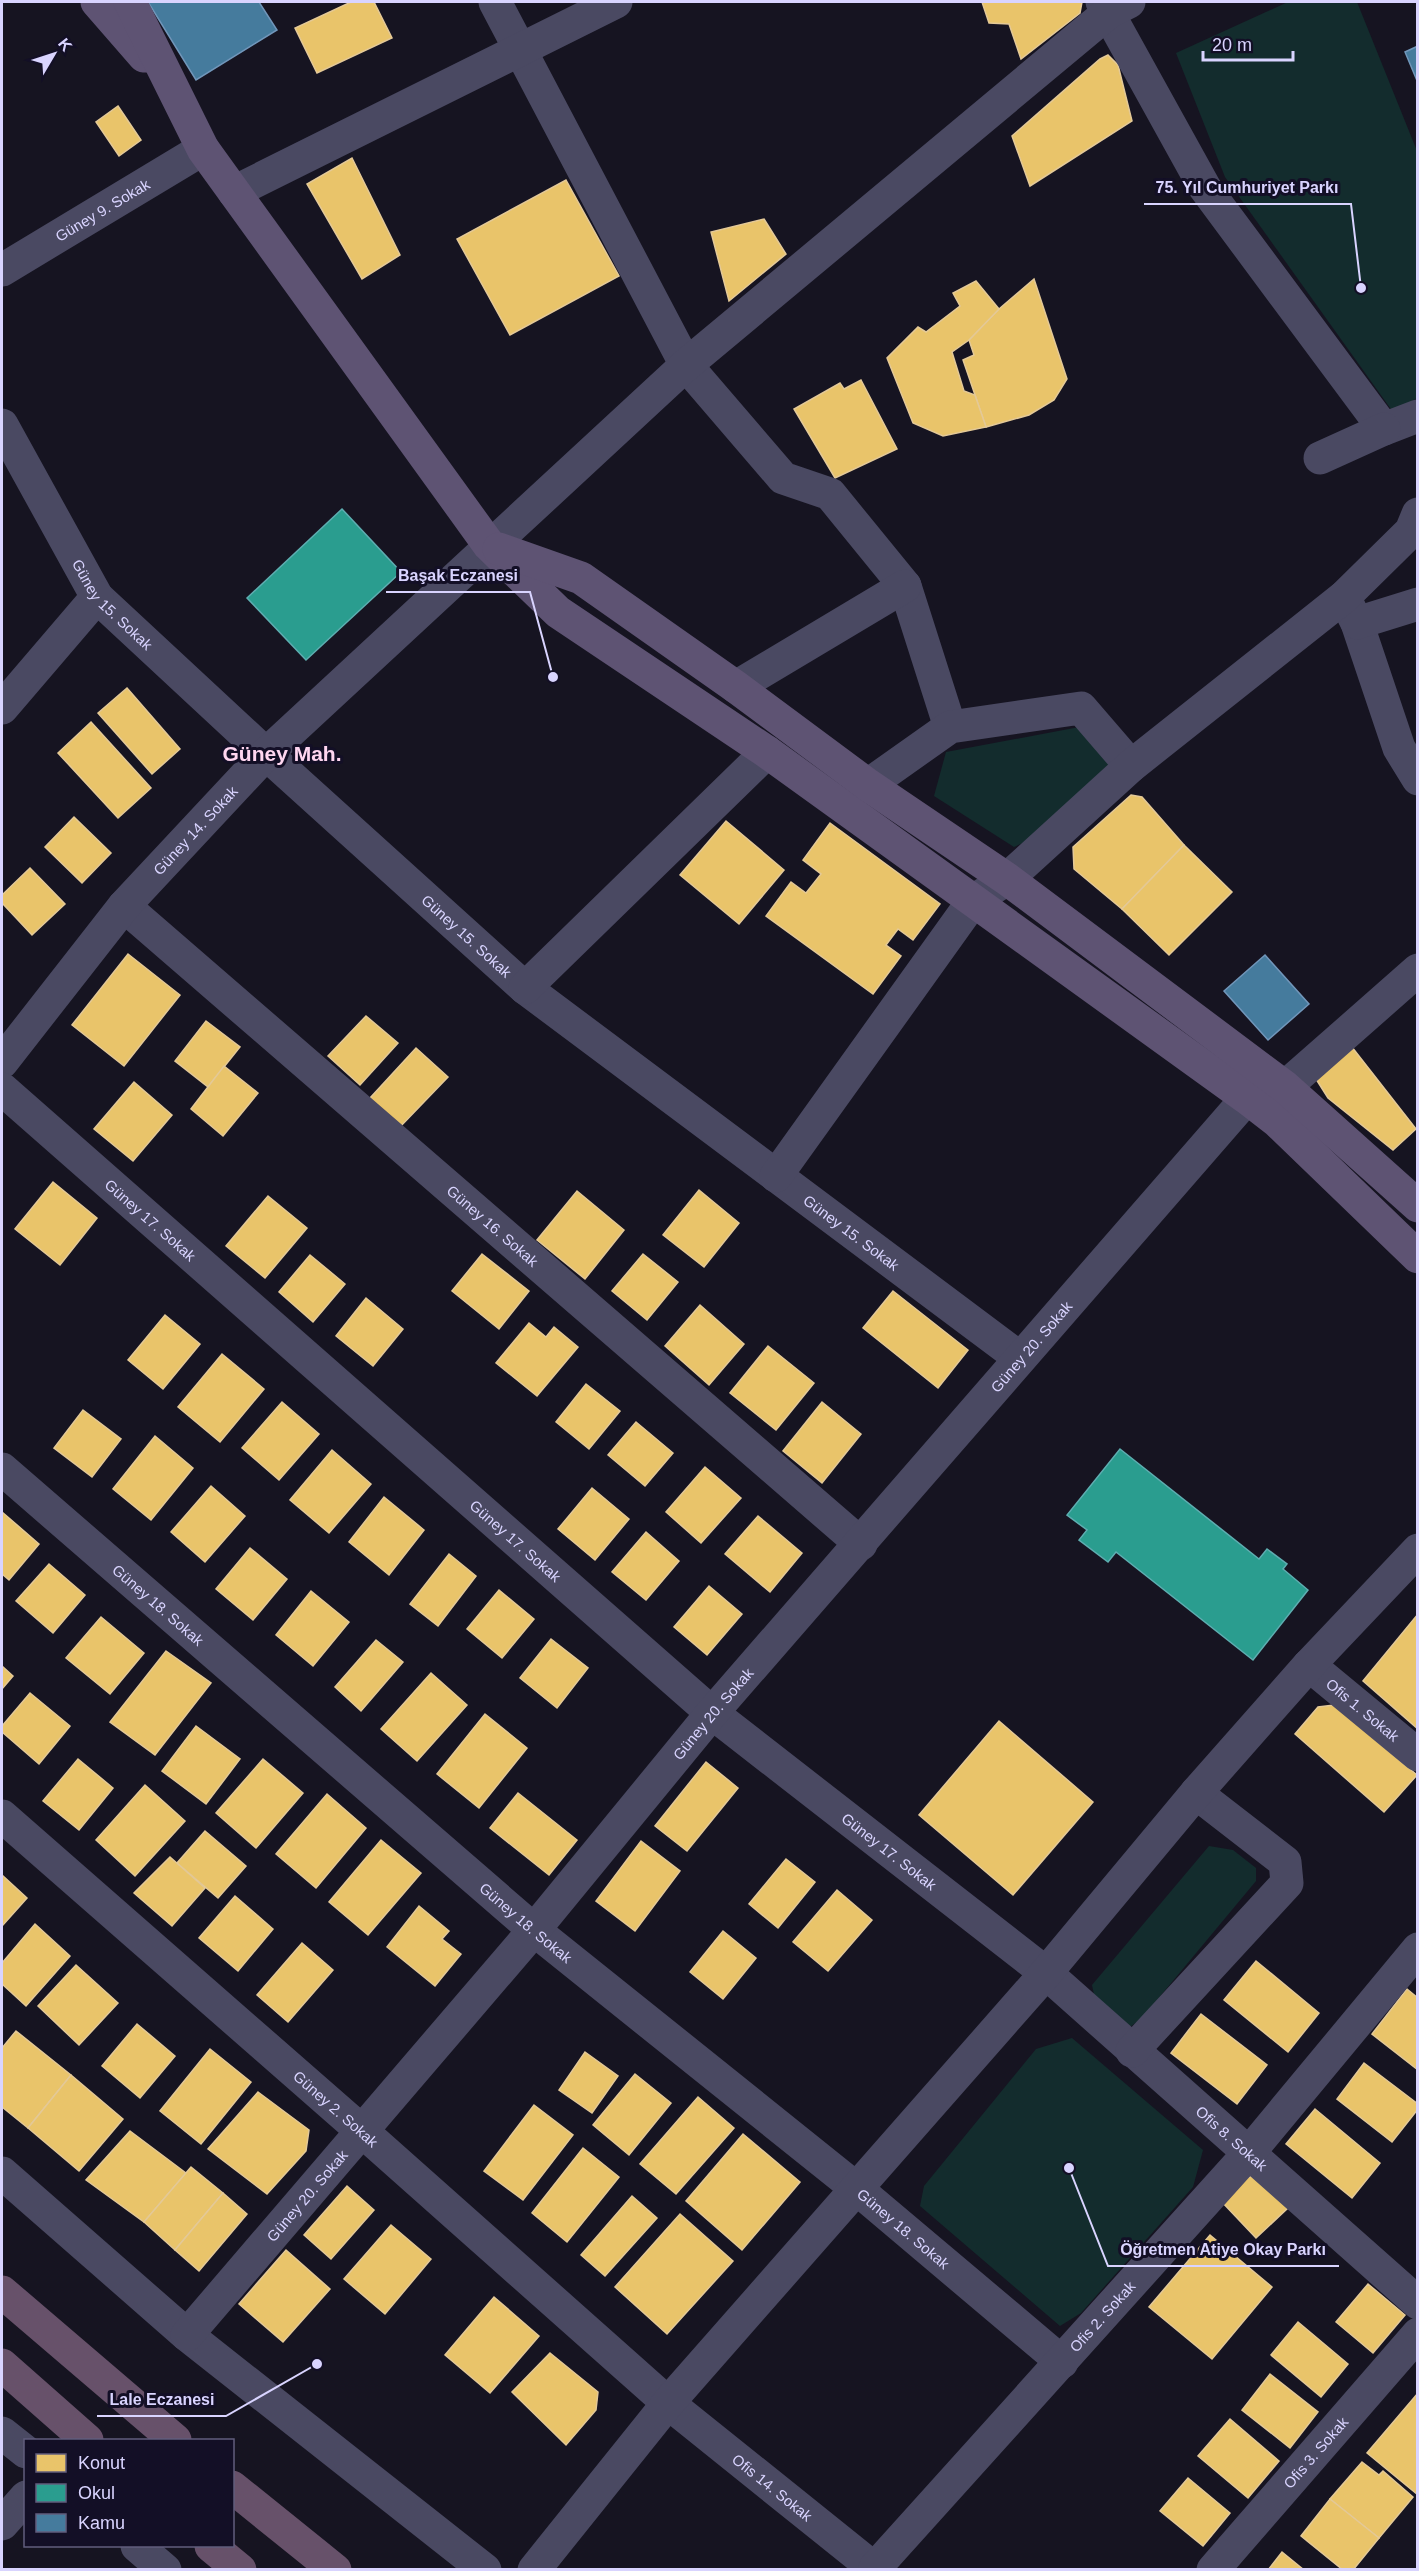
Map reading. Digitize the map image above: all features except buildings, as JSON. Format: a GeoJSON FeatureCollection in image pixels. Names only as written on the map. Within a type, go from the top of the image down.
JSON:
{"type":"FeatureCollection","features":[{"type":"Feature","properties":{"kind":"highway"},"geometry":{"type":"LineString","coordinates":[[2,2292],[174,2439]]}},
{"type":"Feature","properties":{"kind":"highway"},"geometry":{"type":"LineString","coordinates":[[2,2365],[86,2439]]}},
{"type":"Feature","properties":{"kind":"highway"},"geometry":{"type":"LineString","coordinates":[[234,2489],[335,2570]]}},
{"type":"Feature","properties":{"kind":"highway"},"geometry":{"type":"LineString","coordinates":[[212,2547],[240,2570]]}},
{"type":"Feature","properties":{"kind":"main road"},"geometry":{"type":"LineString","coordinates":[[97,2],[180,99]]}},
{"type":"Feature","properties":{"kind":"main road"},"geometry":{"type":"LineString","coordinates":[[130,2],[203,149],[489,545],[558,612],[767,752],[1247,1098],[1278,1122],[1418,1257]]}},
{"type":"Feature","properties":{"kind":"main road"},"geometry":{"type":"LineString","coordinates":[[489,545],[581,578],[736,687],[868,785],[1007,879],[1285,1087],[1418,1206]]}},
{"type":"Feature","properties":{"kind":"street"},"geometry":{"type":"LineString","coordinates":[[495,2],[686,364],[783,478],[830,494],[905,586],[950,727]]}},
{"type":"Feature","properties":{"kind":"street"},"geometry":{"type":"LineString","coordinates":[[234,192],[616,2]]}},
{"type":"Feature","properties":{"kind":"street"},"geometry":{"type":"LineString","coordinates":[[1113,5],[1205,188],[1384,429]]}},
{"type":"Feature","properties":{"kind":"street","name":"Güney 14. Sokak"},"geometry":{"type":"LineString","coordinates":[[2,1062],[124,906],[266,754],[686,364],[1113,5]]}},
{"type":"Feature","properties":{"kind":"street","name":"Güney 9. Sokak"},"geometry":{"type":"LineString","coordinates":[[2,270],[203,149]]}},
{"type":"Feature","properties":{"kind":"street"},"geometry":{"type":"LineString","coordinates":[[1320,458],[1418,416]]}},
{"type":"Feature","properties":{"kind":"street","name":"Güney 15. Sokak"},"geometry":{"type":"LineString","coordinates":[[2,424],[97,597],[266,754],[525,988],[1020,1358]]}},
{"type":"Feature","properties":{"kind":"street"},"geometry":{"type":"LineString","coordinates":[[776,1176],[973,901],[1007,879],[1131,766],[1350,610],[1411,531],[1418,514]]}},
{"type":"Feature","properties":{"kind":"street"},"geometry":{"type":"LineString","coordinates":[[736,687],[905,586]]}},
{"type":"Feature","properties":{"kind":"street"},"geometry":{"type":"LineString","coordinates":[[2,708],[97,597]]}},
{"type":"Feature","properties":{"kind":"street"},"geometry":{"type":"LineString","coordinates":[[1350,610],[1418,604]]}},
{"type":"Feature","properties":{"kind":"street"},"geometry":{"type":"LineString","coordinates":[[1350,610],[1399,748],[1418,779]]}},
{"type":"Feature","properties":{"kind":"street"},"geometry":{"type":"LineString","coordinates":[[868,785],[950,727],[1081,708],[1131,766]]}},
{"type":"Feature","properties":{"kind":"street"},"geometry":{"type":"LineString","coordinates":[[525,988],[767,752]]}},
{"type":"Feature","properties":{"kind":"street","name":"Güney 16. Sokak"},"geometry":{"type":"LineString","coordinates":[[124,906],[861,1544]]}},
{"type":"Feature","properties":{"kind":"street"},"geometry":{"type":"LineString","coordinates":[[1285,1087],[1418,970]]}},
{"type":"Feature","properties":{"kind":"street","name":"Güney 17. Sokak"},"geometry":{"type":"LineString","coordinates":[[2,1089],[712,1713],[1046,1973]]}},
{"type":"Feature","properties":{"kind":"street","name":"Güney 20. Sokak"},"geometry":{"type":"LineString","coordinates":[[187,2335],[534,1930],[712,1713],[1247,1098]]}},
{"type":"Feature","properties":{"kind":"street","name":"Güney 18. Sokak"},"geometry":{"type":"LineString","coordinates":[[2,1469],[534,1930],[857,2189],[1062,2362]]}},
{"type":"Feature","properties":{"kind":"street"},"geometry":{"type":"LineString","coordinates":[[534,2570],[668,2403],[1046,1973],[1196,1793],[1309,1665],[1418,1550]]}},
{"type":"Feature","properties":{"kind":"street","name":"Ofis 1. Sokak"},"geometry":{"type":"LineString","coordinates":[[1309,1665],[1418,1755]]}},
{"type":"Feature","properties":{"kind":"street"},"geometry":{"type":"LineString","coordinates":[[1132,2050],[1287,1883],[1285,1862],[1196,1793]]}},
{"type":"Feature","properties":{"kind":"street","name":"Güney 2. Sokak"},"geometry":{"type":"LineString","coordinates":[[2,1816],[668,2403]]}},
{"type":"Feature","properties":{"kind":"street","name":"Ofis 2. Sokak"},"geometry":{"type":"LineString","coordinates":[[876,2569],[1248,2154],[1418,1949]]}},
{"type":"Feature","properties":{"kind":"street","name":"Ofis 8. Sokak"},"geometry":{"type":"LineString","coordinates":[[1046,1973],[1418,2303]]}},
{"type":"Feature","properties":{"kind":"street"},"geometry":{"type":"LineString","coordinates":[[2,2173],[187,2335],[485,2570]]}},
{"type":"Feature","properties":{"kind":"street","name":"Ofis 3. Sokak"},"geometry":{"type":"LineString","coordinates":[[1213,2570],[1418,2334]]}},
{"type":"Feature","properties":{"kind":"street","name":"Ofis 14. Sokak"},"geometry":{"type":"LineString","coordinates":[[668,2403],[876,2569]]}},
{"type":"Feature","properties":{"kind":"street"},"geometry":{"type":"LineString","coordinates":[[2,2433],[24,2450]]}},
{"type":"Feature","properties":{"kind":"street"},"geometry":{"type":"LineString","coordinates":[[2,2524],[24,2499]]}},
{"type":"Feature","properties":{"kind":"street"},"geometry":{"type":"LineString","coordinates":[[137,2547],[165,2570]]}},
{"type":"Feature","properties":{"kind":"green space"},"geometry":{"type":"Polygon","coordinates":[[[1288,2],[1357,2],[1417,151],[1417,398],[1393,412],[1225,177],[1176,53],[1288,2]]]}},
{"type":"Feature","properties":{"kind":"green space"},"geometry":{"type":"Polygon","coordinates":[[[1090,725],[1110,767],[1034,838],[1014,847],[934,796],[946,752],[1090,725]]]}},
{"type":"Feature","properties":{"kind":"green space"},"geometry":{"type":"Polygon","coordinates":[[[1209,1846],[1233,1850],[1256,1868],[1256,1881],[1142,2018],[1130,2027],[1095,1999],[1092,1985],[1209,1846]]]}},
{"type":"Feature","properties":{"kind":"green space"},"geometry":{"type":"Polygon","coordinates":[[[1072,2038],[1203,2150],[1193,2187],[1081,2313],[1060,2326],[920,2206],[924,2186],[1036,2049],[1072,2038]]]}},
{"type":"Feature","properties":{"kind":"place","name":"75. Yıl Cumhuriyet Parkı"},"geometry":{"type":"Point","coordinates":[1361,288]}},
{"type":"Feature","properties":{"kind":"place","name":"Başak Eczanesi"},"geometry":{"type":"Point","coordinates":[553,677]}},
{"type":"Feature","properties":{"kind":"place","name":"Öğretmen Atiye Okay Parkı"},"geometry":{"type":"Point","coordinates":[1069,2168]}},
{"type":"Feature","properties":{"kind":"place","name":"Lale Eczanesi"},"geometry":{"type":"Point","coordinates":[317,2364]}},
{"type":"Feature","properties":{"kind":"district","name":"Güney Mah."},"geometry":{"type":"Point","coordinates":[282,753]}}]}
